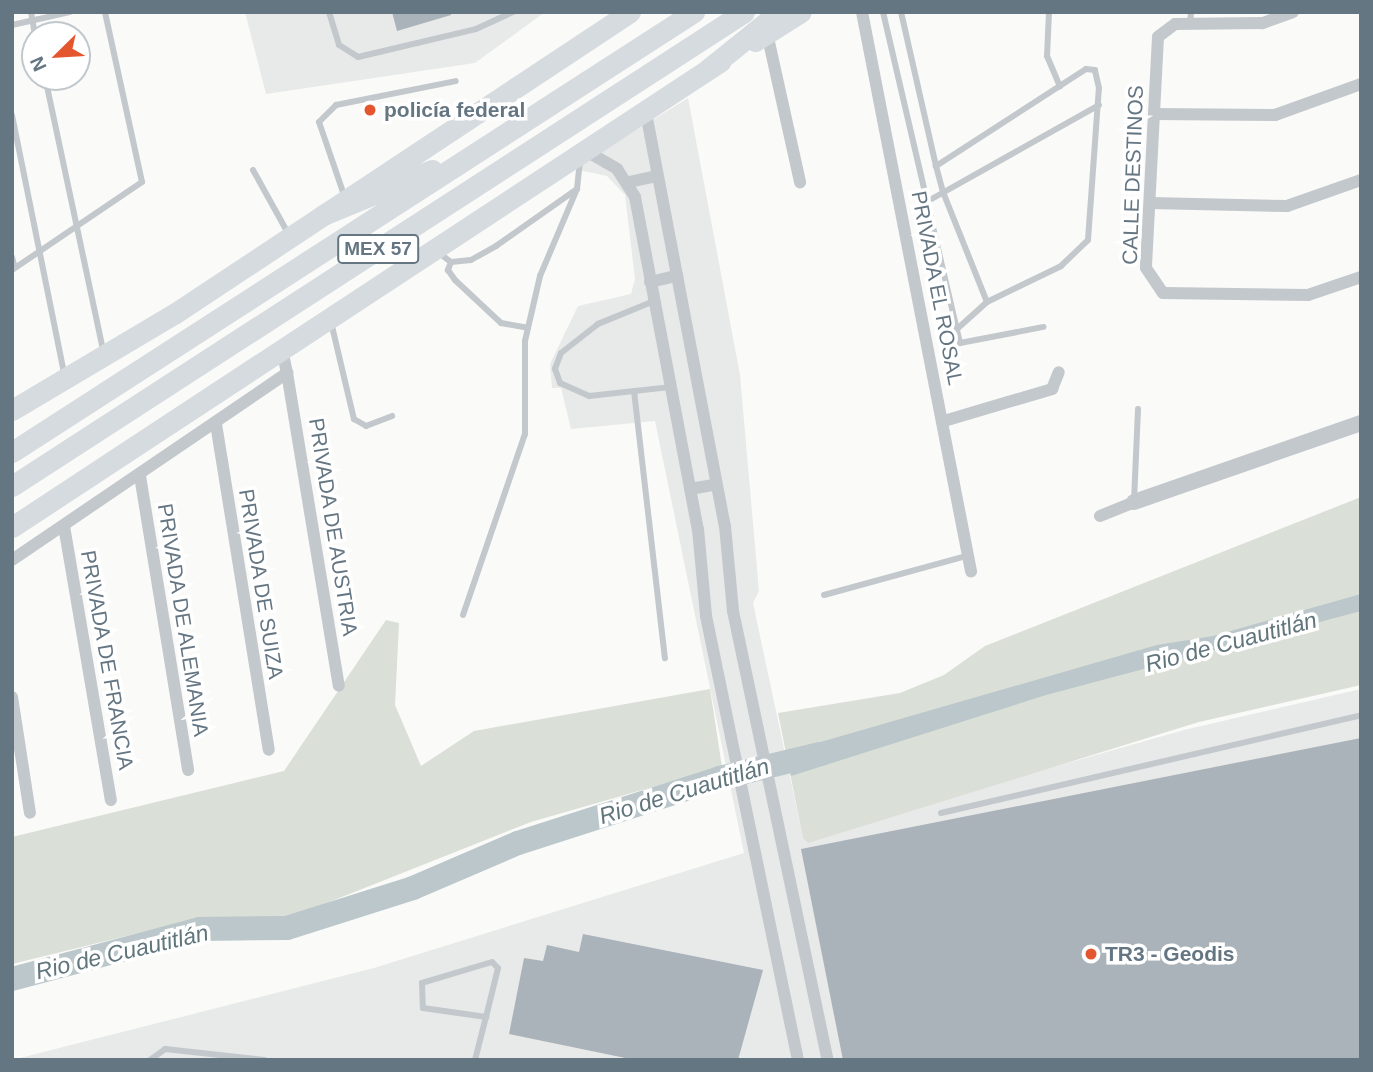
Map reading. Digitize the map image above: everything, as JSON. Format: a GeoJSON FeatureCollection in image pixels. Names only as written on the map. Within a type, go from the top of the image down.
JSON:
{"type":"FeatureCollection","features":[{"type":"Feature","properties":{"kind":"main road"},"geometry":{"type":"LineString","coordinates":[[12,410],[290,237],[630,12]]}},
{"type":"Feature","properties":{"kind":"main road","name":"MEX 57"},"geometry":{"type":"LineString","coordinates":[[12,452],[694,12]]}},
{"type":"Feature","properties":{"kind":"main road","name":"MEX 57"},"geometry":{"type":"LineString","coordinates":[[12,486],[744,12]]}},
{"type":"Feature","properties":{"kind":"main road"},"geometry":{"type":"LineString","coordinates":[[707,70],[779,12]]}},
{"type":"Feature","properties":{"kind":"main road"},"geometry":{"type":"LineString","coordinates":[[12,527],[286,363],[331,322],[444,257],[707,70],[800,12]]}},
{"type":"Feature","properties":{"kind":"main road"},"geometry":{"type":"LineString","coordinates":[[323,215],[473,155]]}},
{"type":"Feature","properties":{"kind":"street","name":"PRIVADA EL ROSAL"},"geometry":{"type":"LineString","coordinates":[[862,12],[944,421],[971,571]]}},
{"type":"Feature","properties":{"kind":"street","name":"CALLE DESTINOS"},"geometry":{"type":"LineString","coordinates":[[1293,12],[1262,23],[1191,18],[1175,24],[1157,37],[1146,268],[1163,293],[1308,295],[1361,277]]}},
{"type":"Feature","properties":{"kind":"street"},"geometry":{"type":"LineString","coordinates":[[767,33],[800,182]]}},
{"type":"Feature","properties":{"kind":"street"},"geometry":{"type":"LineString","coordinates":[[1154,114],[1275,115],[1361,84]]}},
{"type":"Feature","properties":{"kind":"street"},"geometry":{"type":"LineString","coordinates":[[646,113],[717,484],[733,611],[762,732],[828,1060]]}},
{"type":"Feature","properties":{"kind":"street"},"geometry":{"type":"LineString","coordinates":[[584,155],[629,183],[657,176]]}},
{"type":"Feature","properties":{"kind":"street"},"geometry":{"type":"LineString","coordinates":[[1150,203],[1287,206],[1361,180]]}},
{"type":"Feature","properties":{"kind":"street"},"geometry":{"type":"LineString","coordinates":[[629,183],[690,489],[706,615],[798,1060]]}},
{"type":"Feature","properties":{"kind":"street"},"geometry":{"type":"LineString","coordinates":[[650,282],[677,276]]}},
{"type":"Feature","properties":{"kind":"street"},"geometry":{"type":"LineString","coordinates":[[660,329],[685,324]]}},
{"type":"Feature","properties":{"kind":"street"},"geometry":{"type":"LineString","coordinates":[[12,560],[216,425],[286,363]]}},
{"type":"Feature","properties":{"kind":"street","name":"PRIVADA DE AUSTRIA"},"geometry":{"type":"LineString","coordinates":[[286,363],[339,686]]}},
{"type":"Feature","properties":{"kind":"street"},"geometry":{"type":"LineString","coordinates":[[944,421],[1052,389],[1059,372]]}},
{"type":"Feature","properties":{"kind":"street"},"geometry":{"type":"LineString","coordinates":[[1100,516],[1361,423]]}},
{"type":"Feature","properties":{"kind":"street","name":"PRIVADA DE SUIZA"},"geometry":{"type":"LineString","coordinates":[[216,425],[269,750]]}},
{"type":"Feature","properties":{"kind":"street","name":"PRIVADA DE ALEMANIA"},"geometry":{"type":"LineString","coordinates":[[140,476],[188,769]]}},
{"type":"Feature","properties":{"kind":"street"},"geometry":{"type":"LineString","coordinates":[[690,489],[717,484]]}},
{"type":"Feature","properties":{"kind":"street","name":"PRIVADA DE FRANCIA"},"geometry":{"type":"LineString","coordinates":[[64,526],[111,800]]}},
{"type":"Feature","properties":{"kind":"street"},"geometry":{"type":"LineString","coordinates":[[12,697],[30,813]]}},
{"type":"Feature","properties":{"kind":"lane"},"geometry":{"type":"LineString","coordinates":[[31,12],[33,21],[70,12]]}},
{"type":"Feature","properties":{"kind":"lane"},"geometry":{"type":"LineString","coordinates":[[12,257],[14,269],[76,223],[142,182],[105,12]]}},
{"type":"Feature","properties":{"kind":"lane"},"geometry":{"type":"LineString","coordinates":[[329,12],[339,45],[358,57],[476,29],[513,12]]}},
{"type":"Feature","properties":{"kind":"lane"},"geometry":{"type":"LineString","coordinates":[[883,12],[960,343],[978,344],[1043,327]]}},
{"type":"Feature","properties":{"kind":"lane"},"geometry":{"type":"LineString","coordinates":[[901,12],[943,192],[987,302]]}},
{"type":"Feature","properties":{"kind":"lane"},"geometry":{"type":"LineString","coordinates":[[1049,12],[1047,56],[1060,86]]}},
{"type":"Feature","properties":{"kind":"lane"},"geometry":{"type":"LineString","coordinates":[[936,166],[1060,86],[1095,70],[1098,104],[1088,240],[1061,265],[987,302],[957,330]]}},
{"type":"Feature","properties":{"kind":"lane"},"geometry":{"type":"LineString","coordinates":[[346,200],[319,122],[336,105],[456,81]]}},
{"type":"Feature","properties":{"kind":"lane"},"geometry":{"type":"LineString","coordinates":[[48,91],[104,355]]}},
{"type":"Feature","properties":{"kind":"lane"},"geometry":{"type":"LineString","coordinates":[[928,201],[1098,104]]}},
{"type":"Feature","properties":{"kind":"lane"},"geometry":{"type":"LineString","coordinates":[[12,115],[43,247],[64,379]]}},
{"type":"Feature","properties":{"kind":"lane"},"geometry":{"type":"LineString","coordinates":[[463,615],[526,434],[528,328],[540,276],[577,189],[584,155]]}},
{"type":"Feature","properties":{"kind":"lane"},"geometry":{"type":"LineString","coordinates":[[253,170],[290,237]]}},
{"type":"Feature","properties":{"kind":"lane"},"geometry":{"type":"LineString","coordinates":[[528,328],[501,323],[455,280],[444,257],[471,260],[496,246],[577,189]]}},
{"type":"Feature","properties":{"kind":"lane"},"geometry":{"type":"LineString","coordinates":[[654,301],[598,324],[561,352],[555,369],[560,383],[589,396],[670,387]]}},
{"type":"Feature","properties":{"kind":"lane"},"geometry":{"type":"LineString","coordinates":[[331,322],[355,419],[366,426],[392,416]]}},
{"type":"Feature","properties":{"kind":"lane"},"geometry":{"type":"LineString","coordinates":[[634,391],[665,658]]}},
{"type":"Feature","properties":{"kind":"lane"},"geometry":{"type":"LineString","coordinates":[[1134,502],[1138,409]]}},
{"type":"Feature","properties":{"kind":"lane"},"geometry":{"type":"LineString","coordinates":[[824,595],[969,556]]}},
{"type":"Feature","properties":{"kind":"lane"},"geometry":{"type":"LineString","coordinates":[[941,813],[1361,715]]}},
{"type":"Feature","properties":{"kind":"lane"},"geometry":{"type":"LineString","coordinates":[[475,1060],[486,1017],[498,968],[492,962],[422,983],[423,1008],[486,1017]]}},
{"type":"Feature","properties":{"kind":"lane"},"geometry":{"type":"LineString","coordinates":[[150,1060],[165,1049],[264,1060]]}},
{"type":"Feature","properties":{"kind":"shaded area"},"geometry":{"type":"Polygon","coordinates":[[[245,12],[545,12],[475,63],[266,94],[245,12]]]}},
{"type":"Feature","properties":{"kind":"shaded area"},"geometry":{"type":"Polygon","coordinates":[[[688,98],[740,375],[759,591],[753,603],[803,838],[1184,730],[1361,689],[1361,1060],[12,1060],[374,968],[744,853],[655,421],[571,429],[561,388],[552,388],[550,364],[578,306],[631,294],[635,279],[625,195],[607,176],[574,169],[688,98]]]}},
{"type":"Feature","properties":{"kind":"shaded area"},"geometry":{"type":"Polygon","coordinates":[[[1361,497],[1361,685],[1199,722],[808,843],[803,838],[778,713],[900,693],[944,675],[985,646],[1361,497]]]}},
{"type":"Feature","properties":{"kind":"shaded area"},"geometry":{"type":"Polygon","coordinates":[[[386,620],[399,623],[395,705],[421,766],[474,731],[710,689],[722,767],[531,822],[289,918],[204,917],[12,964],[12,837],[284,771],[386,620]]]}},
{"type":"Feature","properties":{"kind":"water"},"geometry":{"type":"Polygon","coordinates":[[[1361,594],[1361,611],[1046,695],[791,776],[786,752],[1157,645],[1213,636],[1361,594]]]}},
{"type":"Feature","properties":{"kind":"building"},"geometry":{"type":"Polygon","coordinates":[[[392,12],[451,12],[451,15],[397,31],[392,12]]]}},
{"type":"Feature","properties":{"kind":"building","name":"TR3 - Geodis"},"geometry":{"type":"Polygon","coordinates":[[[1361,738],[1361,1060],[843,1060],[801,849],[1361,738]]]}},
{"type":"Feature","properties":{"kind":"building"},"geometry":{"type":"Polygon","coordinates":[[[583,934],[763,970],[738,1060],[635,1060],[509,1034],[524,958],[543,961],[547,945],[579,952],[583,934]]]}},
{"type":"Feature","properties":{"kind":"waterway","name":"Rio de Cuautitlán"},"geometry":{"type":"LineString","coordinates":[[12,979],[200,929],[287,928],[413,888],[518,843],[720,778],[820,754]]}},
{"type":"Feature","properties":{"kind":"place","name":"policía federal"},"geometry":{"type":"Point","coordinates":[370,110]}},
{"type":"Feature","properties":{"kind":"place","name":"TR3 - Geodis"},"geometry":{"type":"Point","coordinates":[1091,954]}}]}
